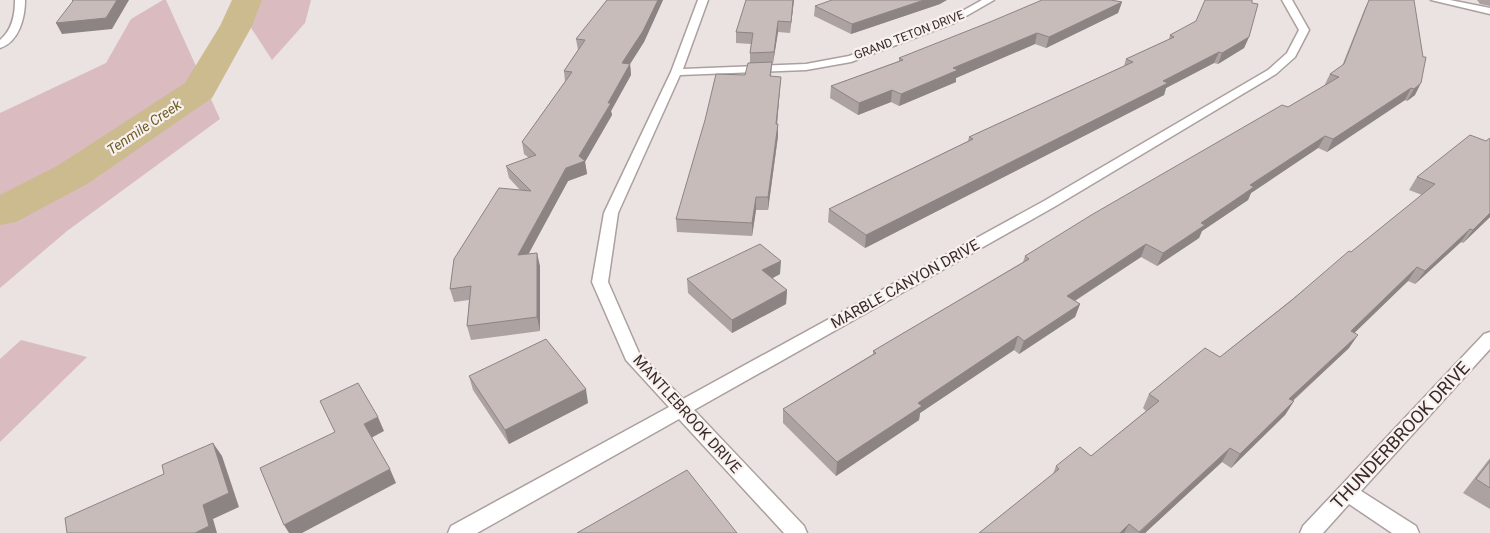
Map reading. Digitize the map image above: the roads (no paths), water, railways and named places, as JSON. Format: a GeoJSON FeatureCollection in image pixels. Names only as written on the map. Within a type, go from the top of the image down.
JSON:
{"type":"FeatureCollection","features":[{"type":"Feature","properties":{"kind":"street"},"geometry":{"type":"LineString","coordinates":[[3,42],[21,15],[20,0]]}},
{"type":"Feature","properties":{"kind":"street","name":"MANTLEBROOK DRIVE"},"geometry":{"type":"LineString","coordinates":[[703,0],[676,72],[611,213],[600,282],[632,356],[797,533]]}},
{"type":"Feature","properties":{"kind":"street","name":"GRAND TETON DRIVE"},"geometry":{"type":"LineString","coordinates":[[676,72],[806,67],[851,58],[951,21],[989,0]]}},
{"type":"Feature","properties":{"kind":"street","name":"MARBLE CANYON DRIVE"},"geometry":{"type":"LineString","coordinates":[[458,533],[1049,204],[1272,72],[1291,55],[1304,30],[1287,0]]}},
{"type":"Feature","properties":{"kind":"street"},"geometry":{"type":"LineString","coordinates":[[1436,0],[1490,11]]}},
{"type":"Feature","properties":{"kind":"street","name":"THUNDERBROOK DRIVE"},"geometry":{"type":"LineString","coordinates":[[1310,533],[1490,338]]}},
{"type":"Feature","properties":{"kind":"street"},"geometry":{"type":"LineString","coordinates":[[1347,492],[1409,533]]}},
{"type":"Feature","properties":{"kind":"waterway","name":"Tenmile Creek"},"geometry":{"type":"LineString","coordinates":[[0,212],[72,175],[199,90],[236,26],[247,0]]}}]}
